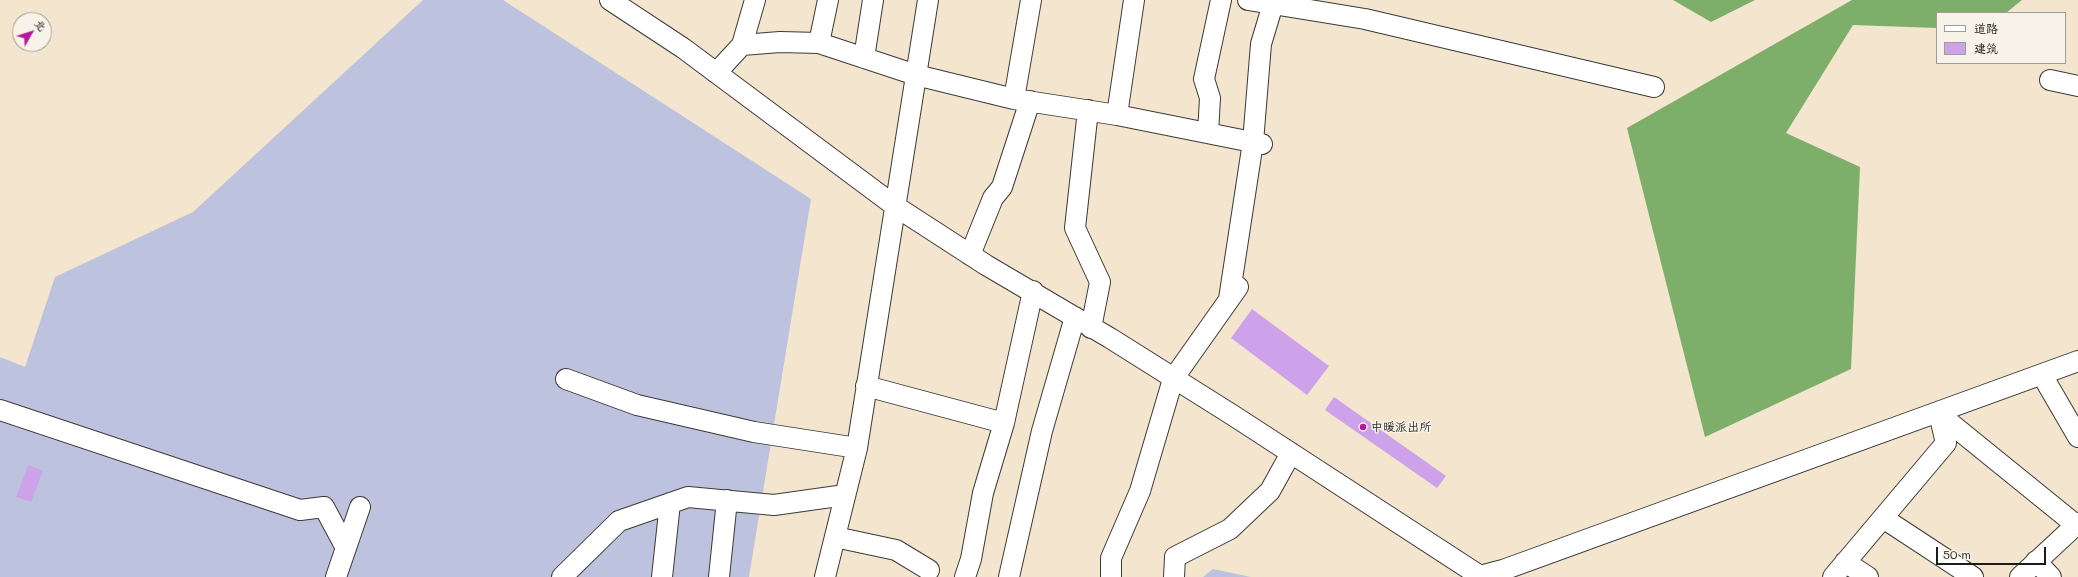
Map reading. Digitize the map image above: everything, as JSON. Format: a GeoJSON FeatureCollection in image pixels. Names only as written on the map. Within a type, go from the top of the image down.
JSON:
{"type":"FeatureCollection","features":[{"type":"Feature","properties":{"kind":"street"},"geometry":{"type":"LineString","coordinates":[[610,0],[683,48],[895,206],[970,255],[1033,291],[1291,453],[1480,576],[1510,574],[2077,363]]}},
{"type":"Feature","properties":{"kind":"street"},"geometry":{"type":"LineString","coordinates":[[716,73],[742,45],[755,0]]}},
{"type":"Feature","properties":{"kind":"street"},"geometry":{"type":"LineString","coordinates":[[819,43],[828,0]]}},
{"type":"Feature","properties":{"kind":"street"},"geometry":{"type":"LineString","coordinates":[[864,58],[873,0]]}},
{"type":"Feature","properties":{"kind":"street"},"geometry":{"type":"LineString","coordinates":[[825,577],[857,448],[928,0]]}},
{"type":"Feature","properties":{"kind":"street"},"geometry":{"type":"LineString","coordinates":[[970,255],[993,198],[1002,187],[1022,100],[1031,0]]}},
{"type":"Feature","properties":{"kind":"street"},"geometry":{"type":"LineString","coordinates":[[1117,115],[1134,0]]}},
{"type":"Feature","properties":{"kind":"street"},"geometry":{"type":"LineString","coordinates":[[1208,133],[1210,98],[1204,79],[1221,0]]}},
{"type":"Feature","properties":{"kind":"street"},"geometry":{"type":"LineString","coordinates":[[1251,0],[1365,19],[1654,88]]}},
{"type":"Feature","properties":{"kind":"street"},"geometry":{"type":"LineString","coordinates":[[1110,577],[1111,558],[1140,491],[1173,379],[1233,293],[1257,143],[1261,44],[1272,4]]}},
{"type":"Feature","properties":{"kind":"street"},"geometry":{"type":"LineString","coordinates":[[742,45],[780,42],[819,43],[916,75],[1022,100],[1117,115],[1257,143]]}},
{"type":"Feature","properties":{"kind":"street"},"geometry":{"type":"LineString","coordinates":[[2050,80],[2078,86]]}},
{"type":"Feature","properties":{"kind":"street"},"geometry":{"type":"LineString","coordinates":[[1009,577],[1042,431],[1083,322],[1100,282],[1075,228],[1088,110]]}},
{"type":"Feature","properties":{"kind":"street"},"geometry":{"type":"LineString","coordinates":[[965,577],[971,559],[984,493],[1004,423],[1033,291]]}},
{"type":"Feature","properties":{"kind":"street"},"geometry":{"type":"LineString","coordinates":[[2042,375],[2078,437]]}},
{"type":"Feature","properties":{"kind":"street"},"geometry":{"type":"LineString","coordinates":[[566,379],[636,405],[754,432],[857,448]]}},
{"type":"Feature","properties":{"kind":"street"},"geometry":{"type":"LineString","coordinates":[[866,386],[1004,423]]}},
{"type":"Feature","properties":{"kind":"street"},"geometry":{"type":"LineString","coordinates":[[0,410],[300,510],[324,507],[346,548]]}},
{"type":"Feature","properties":{"kind":"street"},"geometry":{"type":"LineString","coordinates":[[1833,577],[1946,443],[1939,414],[2077,524],[2020,577]]}},
{"type":"Feature","properties":{"kind":"street"},"geometry":{"type":"LineString","coordinates":[[1174,577],[1175,557],[1230,529],[1270,491],[1291,453]]}},
{"type":"Feature","properties":{"kind":"street"},"geometry":{"type":"LineString","coordinates":[[562,577],[620,521],[688,497],[774,505],[845,495]]}},
{"type":"Feature","properties":{"kind":"street"},"geometry":{"type":"LineString","coordinates":[[719,577],[727,500]]}},
{"type":"Feature","properties":{"kind":"street"},"geometry":{"type":"LineString","coordinates":[[662,577],[670,503]]}},
{"type":"Feature","properties":{"kind":"street"},"geometry":{"type":"LineString","coordinates":[[336,577],[360,508]]}},
{"type":"Feature","properties":{"kind":"street"},"geometry":{"type":"LineString","coordinates":[[1883,518],[1972,577]]}},
{"type":"Feature","properties":{"kind":"street"},"geometry":{"type":"LineString","coordinates":[[835,537],[896,550],[929,570]]}},
{"type":"Feature","properties":{"kind":"street"},"geometry":{"type":"LineString","coordinates":[[1845,562],[1868,577]]}},
{"type":"Feature","properties":{"kind":"street"},"geometry":{"type":"LineString","coordinates":[[2036,562],[2051,577]]}},
{"type":"Feature","properties":{"kind":"shaded area"},"geometry":{"type":"Polygon","coordinates":[[[423,0],[503,0],[811,199],[749,577],[0,577],[0,357],[25,367],[55,277],[193,212],[423,0]]]}},
{"type":"Feature","properties":{"kind":"shaded area"},"geometry":{"type":"Polygon","coordinates":[[[1213,569],[1251,577],[1203,577],[1213,569]]]}},
{"type":"Feature","properties":{"kind":"green space"},"geometry":{"type":"Polygon","coordinates":[[[1673,0],[1755,0],[1711,22],[1673,0]]]}},
{"type":"Feature","properties":{"kind":"green space"},"geometry":{"type":"Polygon","coordinates":[[[1852,0],[2022,0],[2007,12],[1936,12],[1936,28],[1853,25],[1786,133],[1860,167],[1851,369],[1705,437],[1627,128],[1852,0]]]}},
{"type":"Feature","properties":{"kind":"building"},"geometry":{"type":"Polygon","coordinates":[[[1252,309],[1329,366],[1307,395],[1231,338],[1252,309]]]}},
{"type":"Feature","properties":{"kind":"building","name":"中暖派出所"},"geometry":{"type":"Polygon","coordinates":[[[1334,397],[1446,476],[1437,488],[1325,410],[1334,397]]]}},
{"type":"Feature","properties":{"kind":"building"},"geometry":{"type":"Polygon","coordinates":[[[28,465],[43,471],[31,502],[16,497],[28,465]]]}},
{"type":"Feature","properties":{"kind":"place","name":"中暖派出所"},"geometry":{"type":"Point","coordinates":[1363,427]}}]}
